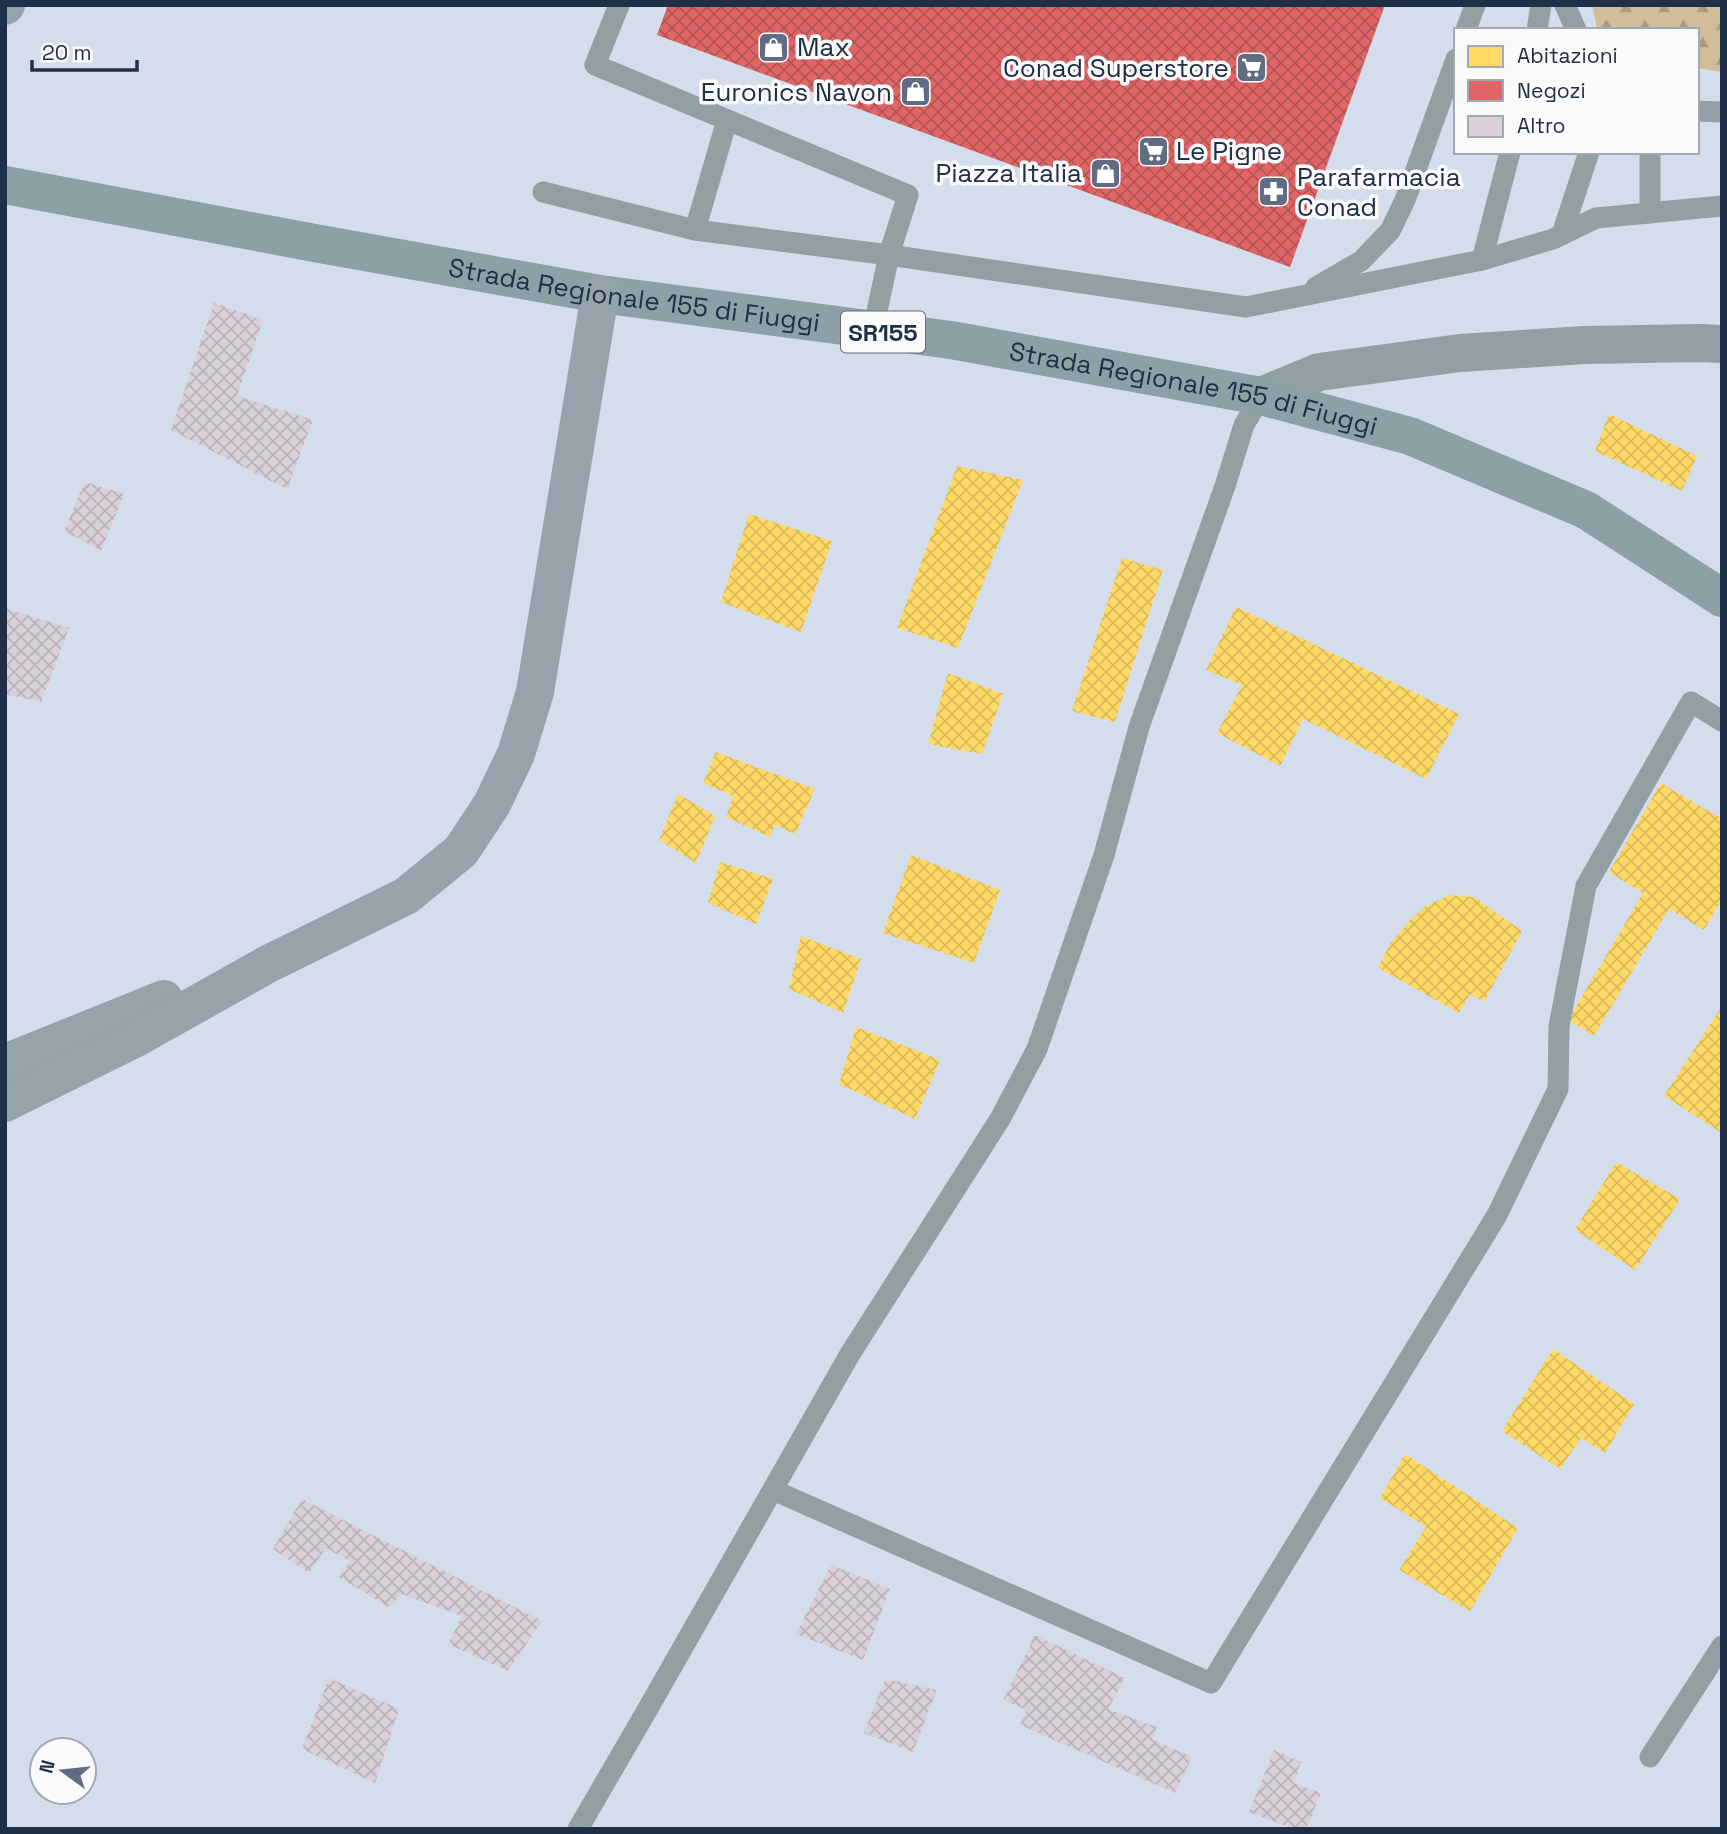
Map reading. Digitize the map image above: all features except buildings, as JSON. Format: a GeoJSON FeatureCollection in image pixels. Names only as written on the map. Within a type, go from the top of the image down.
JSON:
{"type":"FeatureCollection","features":[{"type":"Feature","properties":{"kind":"highway"},"geometry":{"type":"LineString","coordinates":[[5,1103],[138,1037],[268,964],[406,896],[461,851],[492,804],[516,754],[535,692],[600,294]]}},
{"type":"Feature","properties":{"kind":"highway"},"geometry":{"type":"LineString","coordinates":[[5,1063],[149,1004],[268,964]]}},
{"type":"Feature","properties":{"kind":"main road","name":"Strada Regionale 155 di Fiuggi"},"geometry":{"type":"LineString","coordinates":[[5,185],[226,228],[600,294],[951,340],[1261,396],[1410,436],[1586,510],[1722,598]]}},
{"type":"Feature","properties":{"kind":"street"},"geometry":{"type":"LineString","coordinates":[[1261,396],[1319,373],[1460,353],[1585,345],[1722,344]]}},
{"type":"Feature","properties":{"kind":"lane"},"geometry":{"type":"LineString","coordinates":[[619,5],[595,65],[908,195],[889,255],[873,330]]}},
{"type":"Feature","properties":{"kind":"lane"},"geometry":{"type":"LineString","coordinates":[[1467,28],[1475,5]]}},
{"type":"Feature","properties":{"kind":"lane"},"geometry":{"type":"LineString","coordinates":[[1536,28],[1541,5]]}},
{"type":"Feature","properties":{"kind":"lane"},"geometry":{"type":"LineString","coordinates":[[1565,5],[1575,28]]}},
{"type":"Feature","properties":{"kind":"lane"},"geometry":{"type":"LineString","coordinates":[[1300,296],[1361,261],[1390,231],[1405,201],[1454,65]]}},
{"type":"Feature","properties":{"kind":"lane"},"geometry":{"type":"LineString","coordinates":[[1699,111],[1722,112]]}},
{"type":"Feature","properties":{"kind":"lane"},"geometry":{"type":"LineString","coordinates":[[695,230],[727,120]]}},
{"type":"Feature","properties":{"kind":"lane"},"geometry":{"type":"LineString","coordinates":[[1482,260],[1509,154]]}},
{"type":"Feature","properties":{"kind":"lane"},"geometry":{"type":"LineString","coordinates":[[1562,234],[1588,154]]}},
{"type":"Feature","properties":{"kind":"lane"},"geometry":{"type":"LineString","coordinates":[[1650,154],[1650,213]]}},
{"type":"Feature","properties":{"kind":"lane"},"geometry":{"type":"LineString","coordinates":[[543,192],[695,230],[1246,307],[1482,260],[1553,239],[1596,218],[1722,206]]}},
{"type":"Feature","properties":{"kind":"lane"},"geometry":{"type":"LineString","coordinates":[[578,1829],[850,1354],[1000,1119],[1037,1049],[1104,855],[1139,727],[1244,425],[1261,396]]}},
{"type":"Feature","properties":{"kind":"lane"},"geometry":{"type":"LineString","coordinates":[[773,1490],[1211,1683],[1497,1215],[1558,1089],[1559,1026],[1586,887],[1691,702],[1722,721]]}},
{"type":"Feature","properties":{"kind":"lane"},"geometry":{"type":"LineString","coordinates":[[1650,1757],[1722,1646]]}},
{"type":"Feature","properties":{"kind":"green space"},"geometry":{"type":"Polygon","coordinates":[[[1592,5],[1722,5],[1722,72],[1699,68],[1699,28],[1597,28],[1592,5]]]}},
{"type":"Feature","properties":{"kind":"place","name":"Max"},"geometry":{"type":"Point","coordinates":[774,47]}},
{"type":"Feature","properties":{"kind":"place","name":"Conad Superstore"},"geometry":{"type":"Point","coordinates":[1252,68]}},
{"type":"Feature","properties":{"kind":"place","name":"Euronics Navon"},"geometry":{"type":"Point","coordinates":[915,92]}},
{"type":"Feature","properties":{"kind":"place","name":"Le Pigne"},"geometry":{"type":"Point","coordinates":[1153,151]}},
{"type":"Feature","properties":{"kind":"place","name":"Piazza Italia"},"geometry":{"type":"Point","coordinates":[1105,173]}},
{"type":"Feature","properties":{"kind":"place","name":"Parafarmacia Conad"},"geometry":{"type":"Point","coordinates":[1274,192]}}]}
